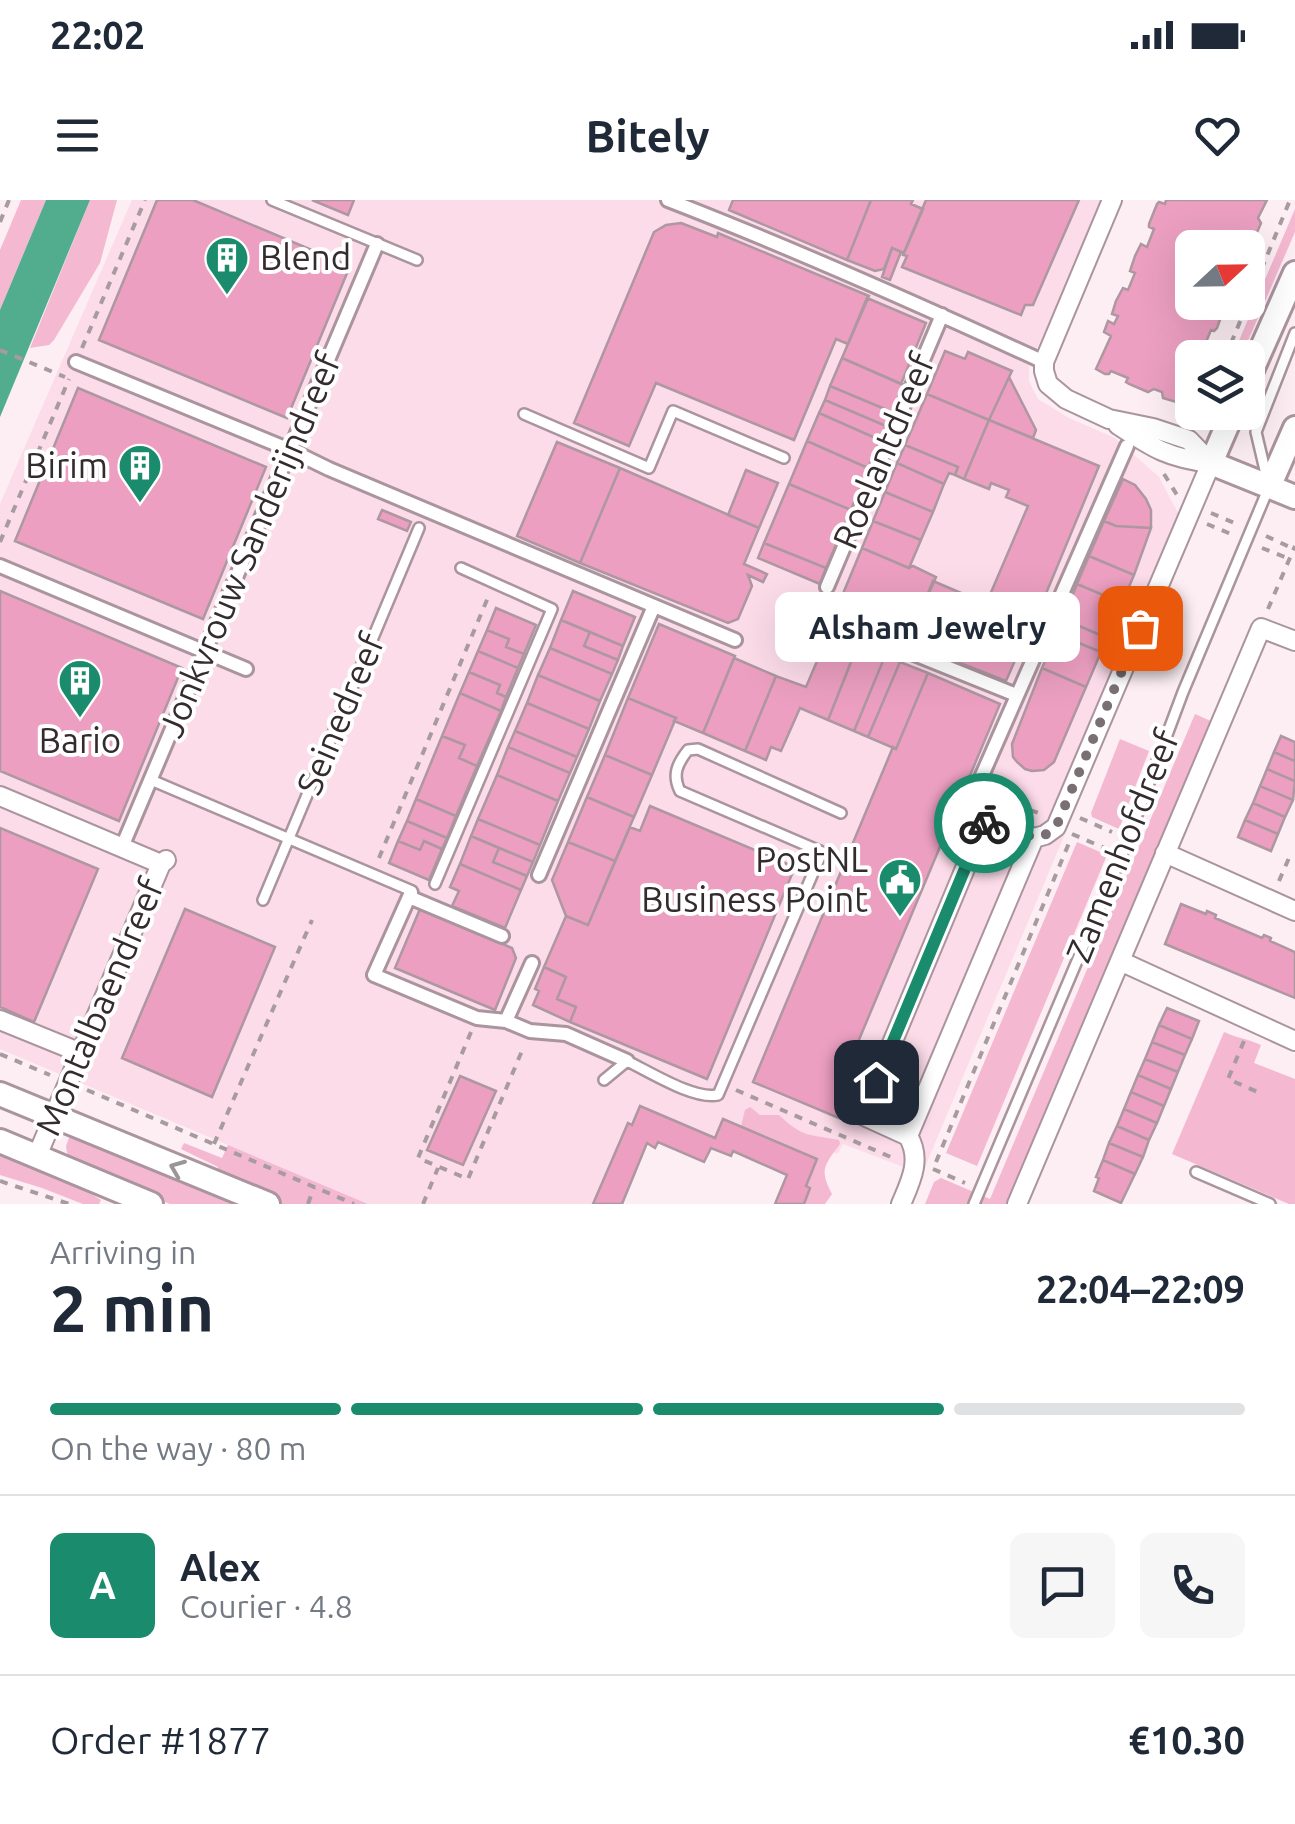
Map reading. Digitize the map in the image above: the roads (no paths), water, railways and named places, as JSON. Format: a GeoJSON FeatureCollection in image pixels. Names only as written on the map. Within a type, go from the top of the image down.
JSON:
{"type":"FeatureCollection","features":[{"type":"Feature","properties":{"kind":"street","name":"Roelantdreef"},"geometry":{"type":"LineString","coordinates":[[668,200],[1044,362]]}},
{"type":"Feature","properties":{"kind":"street"},"geometry":{"type":"LineString","coordinates":[[1112,200],[1044,362],[1048,384],[1054,391],[1180,460],[1211,463],[1295,497]]}},
{"type":"Feature","properties":{"kind":"street","name":"Jonkvrouw Sanderijndreef"},"geometry":{"type":"LineString","coordinates":[[122,847],[377,244]]}},
{"type":"Feature","properties":{"kind":"street"},"geometry":{"type":"LineString","coordinates":[[1265,341],[1295,273]]}},
{"type":"Feature","properties":{"kind":"street","name":"Roelantdreef"},"geometry":{"type":"LineString","coordinates":[[827,587],[942,316]]}},
{"type":"Feature","properties":{"kind":"street"},"geometry":{"type":"LineString","coordinates":[[76,362],[735,640]]}},
{"type":"Feature","properties":{"kind":"street","name":"Zamenhofdreef"},"geometry":{"type":"LineString","coordinates":[[1269,486],[1295,428]]}},
{"type":"Feature","properties":{"kind":"street","name":"Zamenhofdreef"},"geometry":{"type":"LineString","coordinates":[[901,1204],[917,1160],[908,1136],[1034,838],[1056,827],[1171,554],[1202,510],[1211,463],[1225,430]]}},
{"type":"Feature","properties":{"kind":"street"},"geometry":{"type":"LineString","coordinates":[[908,1136],[862,1115],[987,816],[980,780],[1128,446]]}},
{"type":"Feature","properties":{"kind":"street"},"geometry":{"type":"LineString","coordinates":[[0,566],[246,669]]}},
{"type":"Feature","properties":{"kind":"street"},"geometry":{"type":"LineString","coordinates":[[539,876],[654,606]]}},
{"type":"Feature","properties":{"kind":"street"},"geometry":{"type":"LineString","coordinates":[[832,621],[1016,695]]}},
{"type":"Feature","properties":{"kind":"street","name":"Zamenhofdreef"},"geometry":{"type":"LineString","coordinates":[[1017,1204],[1260,628],[1295,641]]}},
{"type":"Feature","properties":{"kind":"street"},"geometry":{"type":"LineString","coordinates":[[0,796],[122,847]]}},
{"type":"Feature","properties":{"kind":"street"},"geometry":{"type":"LineString","coordinates":[[987,816],[1034,838]]}},
{"type":"Feature","properties":{"kind":"street","name":"Montalbaendreef"},"geometry":{"type":"LineString","coordinates":[[37,1156],[164,862],[122,847]]}},
{"type":"Feature","properties":{"kind":"street"},"geometry":{"type":"LineString","coordinates":[[1166,852],[1295,911]]}},
{"type":"Feature","properties":{"kind":"street"},"geometry":{"type":"LineString","coordinates":[[502,936],[410,894],[374,976],[477,1018],[506,1020],[530,1031],[566,1034],[627,1061]]}},
{"type":"Feature","properties":{"kind":"street"},"geometry":{"type":"LineString","coordinates":[[506,1020],[532,962]]}},
{"type":"Feature","properties":{"kind":"street"},"geometry":{"type":"LineString","coordinates":[[1120,962],[1295,1042]]}},
{"type":"Feature","properties":{"kind":"street"},"geometry":{"type":"LineString","coordinates":[[0,1020],[81,1053]]}},
{"type":"Feature","properties":{"kind":"street"},"geometry":{"type":"LineString","coordinates":[[0,1094],[268,1204]]}},
{"type":"Feature","properties":{"kind":"street"},"geometry":{"type":"LineString","coordinates":[[0,1140],[151,1204]]}},
{"type":"Feature","properties":{"kind":"lane"},"geometry":{"type":"LineString","coordinates":[[272,200],[417,260]]}},
{"type":"Feature","properties":{"kind":"lane"},"geometry":{"type":"LineString","coordinates":[[1269,486],[1256,432],[1295,334]]}},
{"type":"Feature","properties":{"kind":"lane"},"geometry":{"type":"LineString","coordinates":[[524,414],[649,468],[673,411],[784,458]]}},
{"type":"Feature","properties":{"kind":"lane","name":"Zamenhofdreef"},"geometry":{"type":"LineString","coordinates":[[974,1204],[1122,855],[1269,486]]}},
{"type":"Feature","properties":{"kind":"lane","name":"Seinedreef"},"geometry":{"type":"LineString","coordinates":[[262,900],[419,528]]}},
{"type":"Feature","properties":{"kind":"lane"},"geometry":{"type":"LineString","coordinates":[[435,884],[552,608],[461,568]]}},
{"type":"Feature","properties":{"kind":"lane"},"geometry":{"type":"LineString","coordinates":[[604,1080],[627,1061],[708,1097],[718,1095],[822,852],[680,791],[675,781],[680,760],[688,750],[698,749],[841,813]]}},
{"type":"Feature","properties":{"kind":"lane"},"geometry":{"type":"LineString","coordinates":[[150,780],[372,874],[410,894]]}},
{"type":"Feature","properties":{"kind":"lane"},"geometry":{"type":"LineString","coordinates":[[807,846],[812,834]]}},
{"type":"Feature","properties":{"kind":"lane"},"geometry":{"type":"LineString","coordinates":[[1196,1172],[1270,1204]]}},
{"type":"Feature","properties":{"kind":"place","name":"Blend"},"geometry":{"type":"Point","coordinates":[227,296]}},
{"type":"Feature","properties":{"kind":"place","name":"Birim"},"geometry":{"type":"Point","coordinates":[140,504]}},
{"type":"Feature","properties":{"kind":"place","name":"Alsham Jewelry"},"geometry":{"type":"Point","coordinates":[1140,628]}},
{"type":"Feature","properties":{"kind":"place","name":"Bario"},"geometry":{"type":"Point","coordinates":[80,719]}},
{"type":"Feature","properties":{"kind":"place","name":"PostNL Business Point"},"geometry":{"type":"Point","coordinates":[900,918]}}]}
